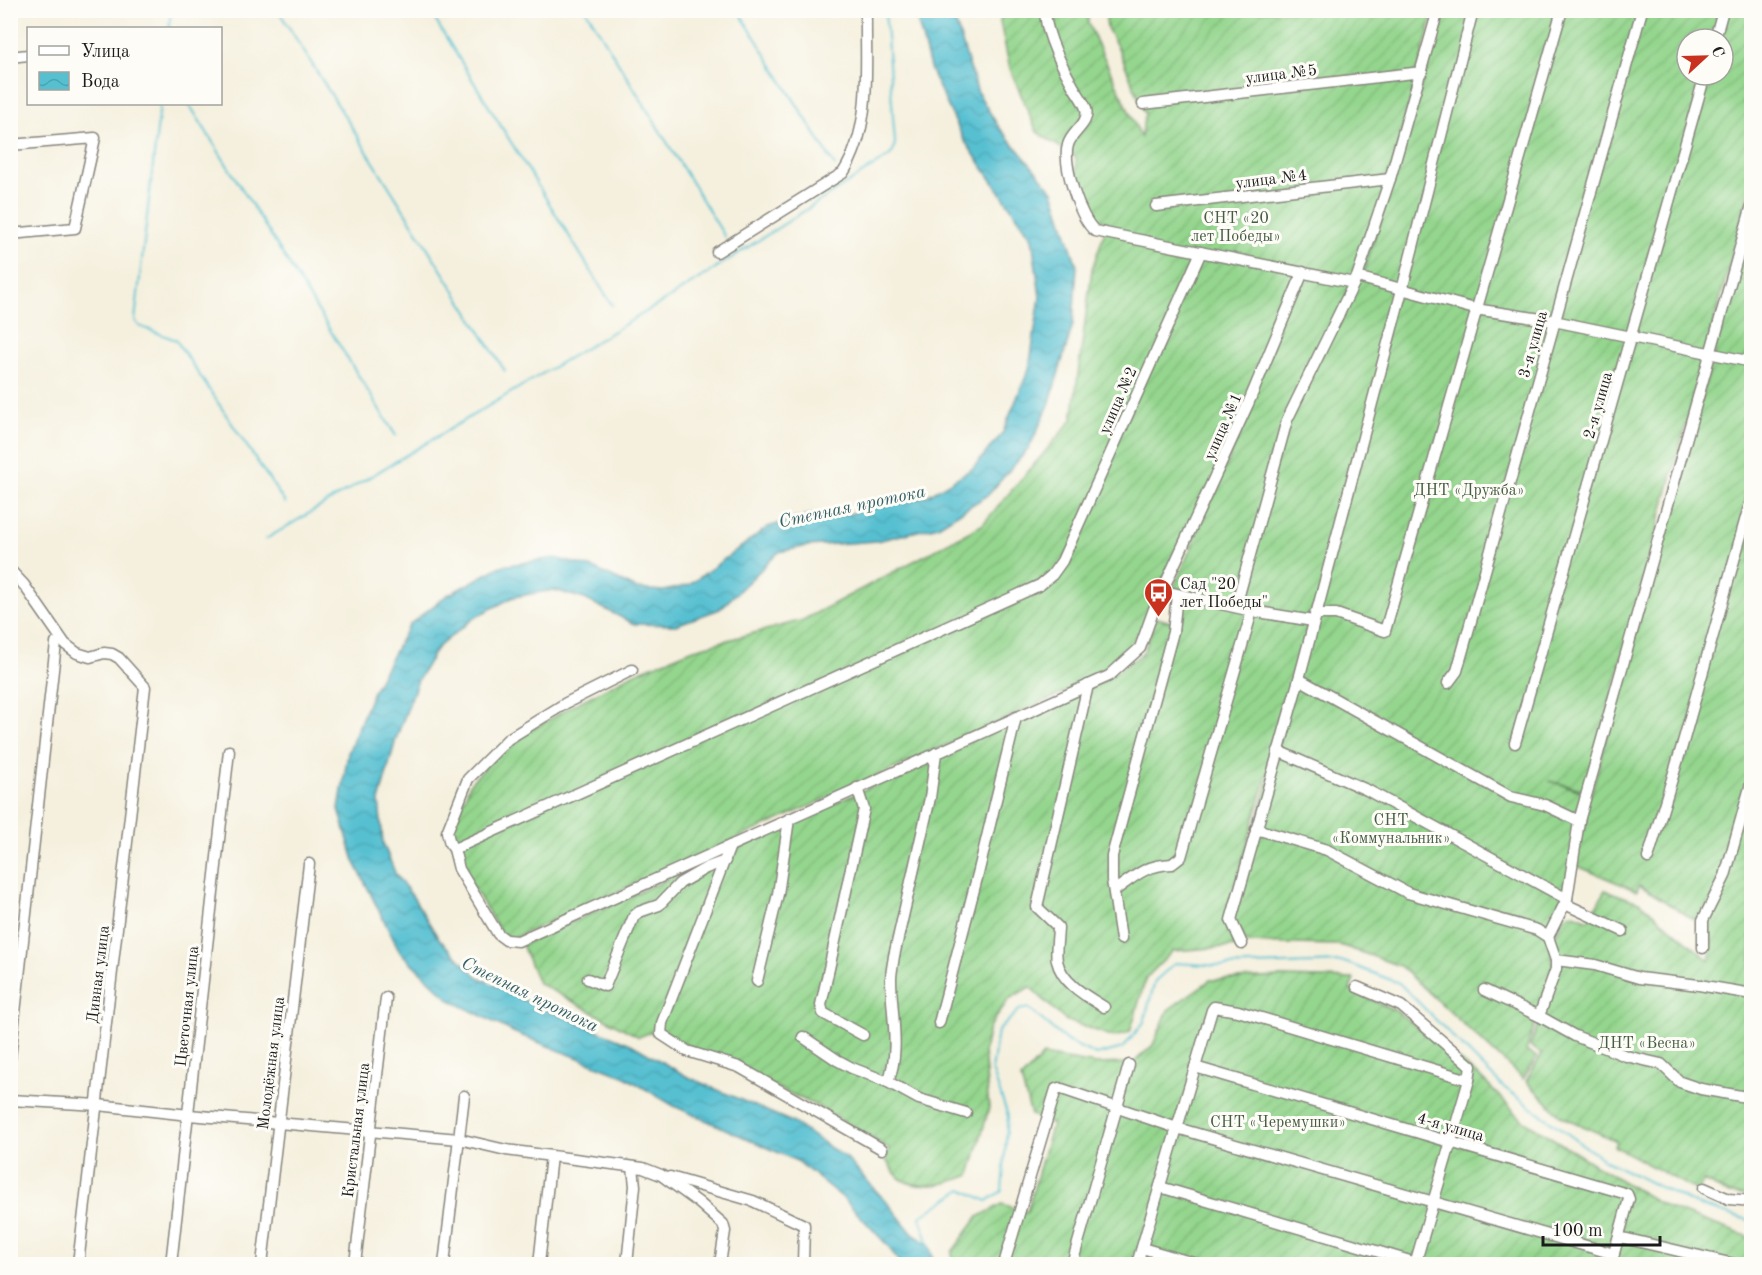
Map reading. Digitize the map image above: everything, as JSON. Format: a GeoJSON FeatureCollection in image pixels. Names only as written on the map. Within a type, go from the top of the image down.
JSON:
{"type":"FeatureCollection","features":[{"type":"Feature","properties":{"kind":"street"},"geometry":{"type":"LineString","coordinates":[[717,252],[843,173],[848,166],[860,135],[864,112],[866,10]]}},
{"type":"Feature","properties":{"kind":"street"},"geometry":{"type":"LineString","coordinates":[[1046,10],[1060,63],[1086,109],[1086,119],[1068,144],[1068,161],[1071,184],[1089,226],[1095,231],[1303,272],[1356,280],[1475,309],[1554,321],[1752,362]]}},
{"type":"Feature","properties":{"kind":"street"},"geometry":{"type":"LineString","coordinates":[[1236,606],[1287,420],[1356,280],[1390,179],[1438,10]]}},
{"type":"Feature","properties":{"kind":"street"},"geometry":{"type":"LineString","coordinates":[[1242,944],[1231,920],[1299,679],[1473,10]]}},
{"type":"Feature","properties":{"kind":"street"},"geometry":{"type":"LineString","coordinates":[[1163,591],[1252,611],[1314,617],[1336,614],[1385,631],[1562,10]]}},
{"type":"Feature","properties":{"kind":"street","name":"3-я улица"},"geometry":{"type":"LineString","coordinates":[[1448,683],[1457,671],[1642,10]]}},
{"type":"Feature","properties":{"kind":"street"},"geometry":{"type":"LineString","coordinates":[[1718,27],[1723,10]]}},
{"type":"Feature","properties":{"kind":"street"},"geometry":{"type":"LineString","coordinates":[[10,57],[27,55]]}},
{"type":"Feature","properties":{"kind":"street","name":"улица №5"},"geometry":{"type":"LineString","coordinates":[[1143,104],[1422,72]]}},
{"type":"Feature","properties":{"kind":"street","name":"2-я улица"},"geometry":{"type":"LineString","coordinates":[[1515,743],[1702,87]]}},
{"type":"Feature","properties":{"kind":"street"},"geometry":{"type":"LineString","coordinates":[[10,145],[95,138],[75,228],[10,234]]}},
{"type":"Feature","properties":{"kind":"street","name":"улица №4"},"geometry":{"type":"LineString","coordinates":[[1156,206],[1390,179]]}},
{"type":"Feature","properties":{"kind":"street"},"geometry":{"type":"LineString","coordinates":[[1548,938],[1566,902],[1579,821],[1752,205]]}},
{"type":"Feature","properties":{"kind":"street","name":"улица №2"},"geometry":{"type":"LineString","coordinates":[[454,849],[1040,585],[1052,575],[1062,561],[1200,252]]}},
{"type":"Feature","properties":{"kind":"street","name":"улица №1"},"geometry":{"type":"LineString","coordinates":[[632,670],[566,703],[508,739],[468,779],[447,832],[459,869],[498,934],[506,940],[518,940],[1109,676],[1140,648],[1163,591],[1248,404],[1303,272]]}},
{"type":"Feature","properties":{"kind":"street"},"geometry":{"type":"LineString","coordinates":[[1648,858],[1752,496]]}},
{"type":"Feature","properties":{"kind":"street","name":"Дивная улица"},"geometry":{"type":"LineString","coordinates":[[10,570],[24,585],[66,644],[90,657],[104,653],[112,654],[119,658],[145,687],[78,1264]]}},
{"type":"Feature","properties":{"kind":"street"},"geometry":{"type":"LineString","coordinates":[[1121,939],[1112,856],[1173,632],[1177,595]]}},
{"type":"Feature","properties":{"kind":"street"},"geometry":{"type":"LineString","coordinates":[[1114,891],[1149,867],[1157,864],[1172,864],[1181,856],[1252,611]]}},
{"type":"Feature","properties":{"kind":"street"},"geometry":{"type":"LineString","coordinates":[[10,1058],[57,643]]}},
{"type":"Feature","properties":{"kind":"street"},"geometry":{"type":"LineString","coordinates":[[1299,679],[1511,797],[1545,805],[1579,821]]}},
{"type":"Feature","properties":{"kind":"street"},"geometry":{"type":"LineString","coordinates":[[1088,685],[1036,907],[1058,927],[1058,961],[1065,978],[1083,994],[1104,1006]]}},
{"type":"Feature","properties":{"kind":"street"},"geometry":{"type":"LineString","coordinates":[[939,1023],[1016,717]]}},
{"type":"Feature","properties":{"kind":"street","name":"Цветочная улица"},"geometry":{"type":"LineString","coordinates":[[171,1264],[229,751]]}},
{"type":"Feature","properties":{"kind":"street"},"geometry":{"type":"LineString","coordinates":[[1278,751],[1367,790],[1566,902],[1623,931]]}},
{"type":"Feature","properties":{"kind":"street"},"geometry":{"type":"LineString","coordinates":[[888,1082],[892,1073],[895,1035],[891,978],[894,956],[930,798],[936,753]]}},
{"type":"Feature","properties":{"kind":"street"},"geometry":{"type":"LineString","coordinates":[[1703,948],[1703,920],[1725,876],[1752,780]]}},
{"type":"Feature","properties":{"kind":"street"},"geometry":{"type":"LineString","coordinates":[[857,788],[864,809],[821,1005],[823,1013],[863,1035]]}},
{"type":"Feature","properties":{"kind":"street"},"geometry":{"type":"LineString","coordinates":[[757,981],[778,894],[789,819]]}},
{"type":"Feature","properties":{"kind":"street"},"geometry":{"type":"LineString","coordinates":[[1256,829],[1327,850],[1408,893],[1537,930],[1548,938],[1556,960],[1556,969],[1539,1016]]}},
{"type":"Feature","properties":{"kind":"street"},"geometry":{"type":"LineString","coordinates":[[730,846],[662,1023],[661,1034],[687,1051],[739,1067],[882,1149]]}},
{"type":"Feature","properties":{"kind":"street"},"geometry":{"type":"LineString","coordinates":[[588,979],[605,986],[634,916],[659,905],[680,883],[706,868],[725,861]]}},
{"type":"Feature","properties":{"kind":"street","name":"Молодёжная улица"},"geometry":{"type":"LineString","coordinates":[[262,1264],[309,864]]}},
{"type":"Feature","properties":{"kind":"street"},"geometry":{"type":"LineString","coordinates":[[1556,960],[1594,965],[1639,978],[1752,994]]}},
{"type":"Feature","properties":{"kind":"street"},"geometry":{"type":"LineString","coordinates":[[1160,1187],[1417,1264],[1471,1066],[1401,1006],[1357,987]]}},
{"type":"Feature","properties":{"kind":"street"},"geometry":{"type":"LineString","coordinates":[[1484,990],[1575,1036],[1626,1056],[1661,1064],[1680,1082],[1701,1089],[1752,1098]]}},
{"type":"Feature","properties":{"kind":"street","name":"Кристальная улица"},"geometry":{"type":"LineString","coordinates":[[355,1264],[386,998]]}},
{"type":"Feature","properties":{"kind":"street"},"geometry":{"type":"LineString","coordinates":[[1137,1264],[1214,1007],[1238,1011],[1469,1080]]}},
{"type":"Feature","properties":{"kind":"street"},"geometry":{"type":"LineString","coordinates":[[803,1037],[837,1060],[888,1082],[919,1099],[966,1113]]}},
{"type":"Feature","properties":{"kind":"street"},"geometry":{"type":"LineString","coordinates":[[1072,1264],[1129,1065]]}},
{"type":"Feature","properties":{"kind":"street","name":"4-я улица"},"geometry":{"type":"LineString","coordinates":[[1195,1067],[1627,1194],[1629,1199],[1612,1259]]}},
{"type":"Feature","properties":{"kind":"street"},"geometry":{"type":"LineString","coordinates":[[1004,1264],[1056,1089],[1059,1088],[1177,1128],[1433,1201],[1612,1259]]}},
{"type":"Feature","properties":{"kind":"street"},"geometry":{"type":"LineString","coordinates":[[444,1264],[464,1096]]}},
{"type":"Feature","properties":{"kind":"street"},"geometry":{"type":"LineString","coordinates":[[10,1100],[98,1105],[278,1124],[459,1138],[506,1150],[653,1170],[753,1201],[804,1226],[803,1264]]}},
{"type":"Feature","properties":{"kind":"street"},"geometry":{"type":"LineString","coordinates":[[539,1264],[551,1156]]}},
{"type":"Feature","properties":{"kind":"street"},"geometry":{"type":"LineString","coordinates":[[627,1264],[635,1186],[633,1167]]}},
{"type":"Feature","properties":{"kind":"street"},"geometry":{"type":"LineString","coordinates":[[661,1174],[723,1224],[725,1231],[720,1264]]}},
{"type":"Feature","properties":{"kind":"street"},"geometry":{"type":"LineString","coordinates":[[1704,1188],[1729,1200],[1752,1201]]}},
{"type":"Feature","properties":{"kind":"street"},"geometry":{"type":"LineString","coordinates":[[1618,1237],[1734,1264]]}},
{"type":"Feature","properties":{"kind":"street"},"geometry":{"type":"LineString","coordinates":[[1142,1248],[1197,1264]]}},
{"type":"Feature","properties":{"kind":"green space"},"geometry":{"type":"Polygon","coordinates":[[[1001,11],[1088,11],[1088,23],[1141,137],[1145,114],[1119,50],[1107,28],[1105,11],[1434,11],[1365,270],[1438,32],[1442,11],[1751,11],[1751,186],[1586,790],[1549,781],[1591,794],[1751,221],[1751,1196],[1729,1194],[1704,1181],[1697,1191],[1614,1146],[1616,1141],[1561,1116],[1526,1081],[1542,1054],[1530,1046],[1564,956],[1557,954],[1553,938],[1565,916],[1572,913],[1589,920],[1605,890],[1641,903],[1709,960],[1712,947],[1709,929],[1639,885],[1637,891],[1575,865],[1549,931],[1553,968],[1526,1051],[1537,1057],[1523,1079],[1400,966],[1340,945],[1247,943],[1232,920],[1306,637],[1225,922],[1237,946],[1173,951],[1146,978],[1130,1032],[1114,1037],[1065,1020],[1030,987],[1009,999],[989,1027],[984,1051],[989,1108],[970,1175],[936,1185],[909,1183],[897,1175],[886,1160],[889,1148],[817,1106],[693,1049],[657,1027],[654,1031],[639,1037],[538,983],[522,945],[1106,680],[1143,653],[1157,618],[1178,624],[1184,591],[1174,587],[1250,411],[1136,643],[1115,667],[1070,690],[514,938],[502,935],[462,868],[450,833],[471,782],[509,744],[568,708],[635,673],[694,649],[803,620],[982,525],[1072,420],[1092,269],[1108,222],[1095,218],[1077,182],[1076,158],[1037,132],[1010,69],[1000,22],[1001,11]]]}},
{"type":"Feature","properties":{"kind":"green space","name":"СНТ «Черемушки»"},"geometry":{"type":"Polygon","coordinates":[[[1283,977],[1354,979],[1350,990],[1396,1011],[1479,1076],[1523,1120],[1666,1207],[1752,1238],[1751,1264],[953,1264],[952,1252],[978,1217],[1002,1204],[1027,1212],[1052,1124],[1031,1115],[1021,1079],[1043,1055],[1096,1064],[1133,1063],[1153,1045],[1168,1010],[1210,980],[1283,977]]]}},
{"type":"Feature","properties":{"kind":"water"},"geometry":{"type":"Polygon","coordinates":[[[917,11],[952,11],[978,93],[998,126],[1053,191],[1077,266],[1073,324],[1049,405],[1029,448],[988,495],[938,526],[877,541],[808,546],[779,552],[720,609],[676,625],[634,624],[585,599],[554,590],[513,597],[474,618],[437,648],[418,680],[396,739],[379,801],[383,843],[396,875],[413,897],[439,939],[478,977],[534,1005],[631,1044],[688,1077],[792,1122],[846,1158],[912,1233],[929,1245],[935,1264],[900,1264],[889,1247],[843,1198],[797,1161],[674,1106],[622,1075],[515,1033],[450,1000],[400,952],[354,861],[339,809],[348,753],[373,691],[409,625],[446,596],[501,566],[555,558],[593,568],[637,589],[664,591],[689,585],[768,527],[809,515],[848,514],[927,496],[972,469],[1002,434],[1029,369],[1040,297],[1032,238],[964,140],[931,71],[917,11]]]}},
{"type":"Feature","properties":{"kind":"waterway"},"geometry":{"type":"LineString","coordinates":[[169,27],[171,10]]}},
{"type":"Feature","properties":{"kind":"waterway"},"geometry":{"type":"LineString","coordinates":[[278,10],[505,371]]}},
{"type":"Feature","properties":{"kind":"waterway"},"geometry":{"type":"LineString","coordinates":[[429,10],[612,305]]}},
{"type":"Feature","properties":{"kind":"waterway"},"geometry":{"type":"LineString","coordinates":[[586,10],[725,237]]}},
{"type":"Feature","properties":{"kind":"waterway"},"geometry":{"type":"LineString","coordinates":[[738,10],[835,166]]}},
{"type":"Feature","properties":{"kind":"waterway"},"geometry":{"type":"LineString","coordinates":[[266,539],[669,298],[888,157],[893,152],[895,143],[885,10]]}},
{"type":"Feature","properties":{"kind":"waterway"},"geometry":{"type":"LineString","coordinates":[[160,105],[135,320],[139,326],[176,340],[285,503]]}},
{"type":"Feature","properties":{"kind":"waterway"},"geometry":{"type":"LineString","coordinates":[[190,105],[396,436]]}},
{"type":"Feature","properties":{"kind":"waterway"},"geometry":{"type":"LineString","coordinates":[[929,1245],[920,1217],[962,1189],[987,1201],[1002,1191],[1008,1116],[992,1070],[998,1031],[1019,1010],[1028,1008],[1067,1041],[1096,1055],[1123,1048],[1144,1022],[1155,981],[1175,963],[1222,966],[1344,962],[1399,983],[1502,1086],[1604,1160],[1697,1205],[1752,1221]]}},
{"type":"Feature","properties":{"kind":"place","name":"Сад \"20 лет Победы\""},"geometry":{"type":"Point","coordinates":[1159,618]}},
{"type":"Feature","properties":{"kind":"park label","name":"СНТ «20 лет Победы»"},"geometry":{"type":"Point","coordinates":[1236,226]}},
{"type":"Feature","properties":{"kind":"park label","name":"ДНТ «Дружба»"},"geometry":{"type":"Point","coordinates":[1469,489]}},
{"type":"Feature","properties":{"kind":"park label","name":"СНТ «Коммунальник»"},"geometry":{"type":"Point","coordinates":[1391,828]}},
{"type":"Feature","properties":{"kind":"park label","name":"ДНТ «Весна»"},"geometry":{"type":"Point","coordinates":[1647,1042]}},
{"type":"Feature","properties":{"kind":"water label","name":"Степная протока"},"geometry":{"type":"Point","coordinates":[852,506]}},
{"type":"Feature","properties":{"kind":"water label","name":"Степная протока"},"geometry":{"type":"Point","coordinates":[530,994]}}]}
